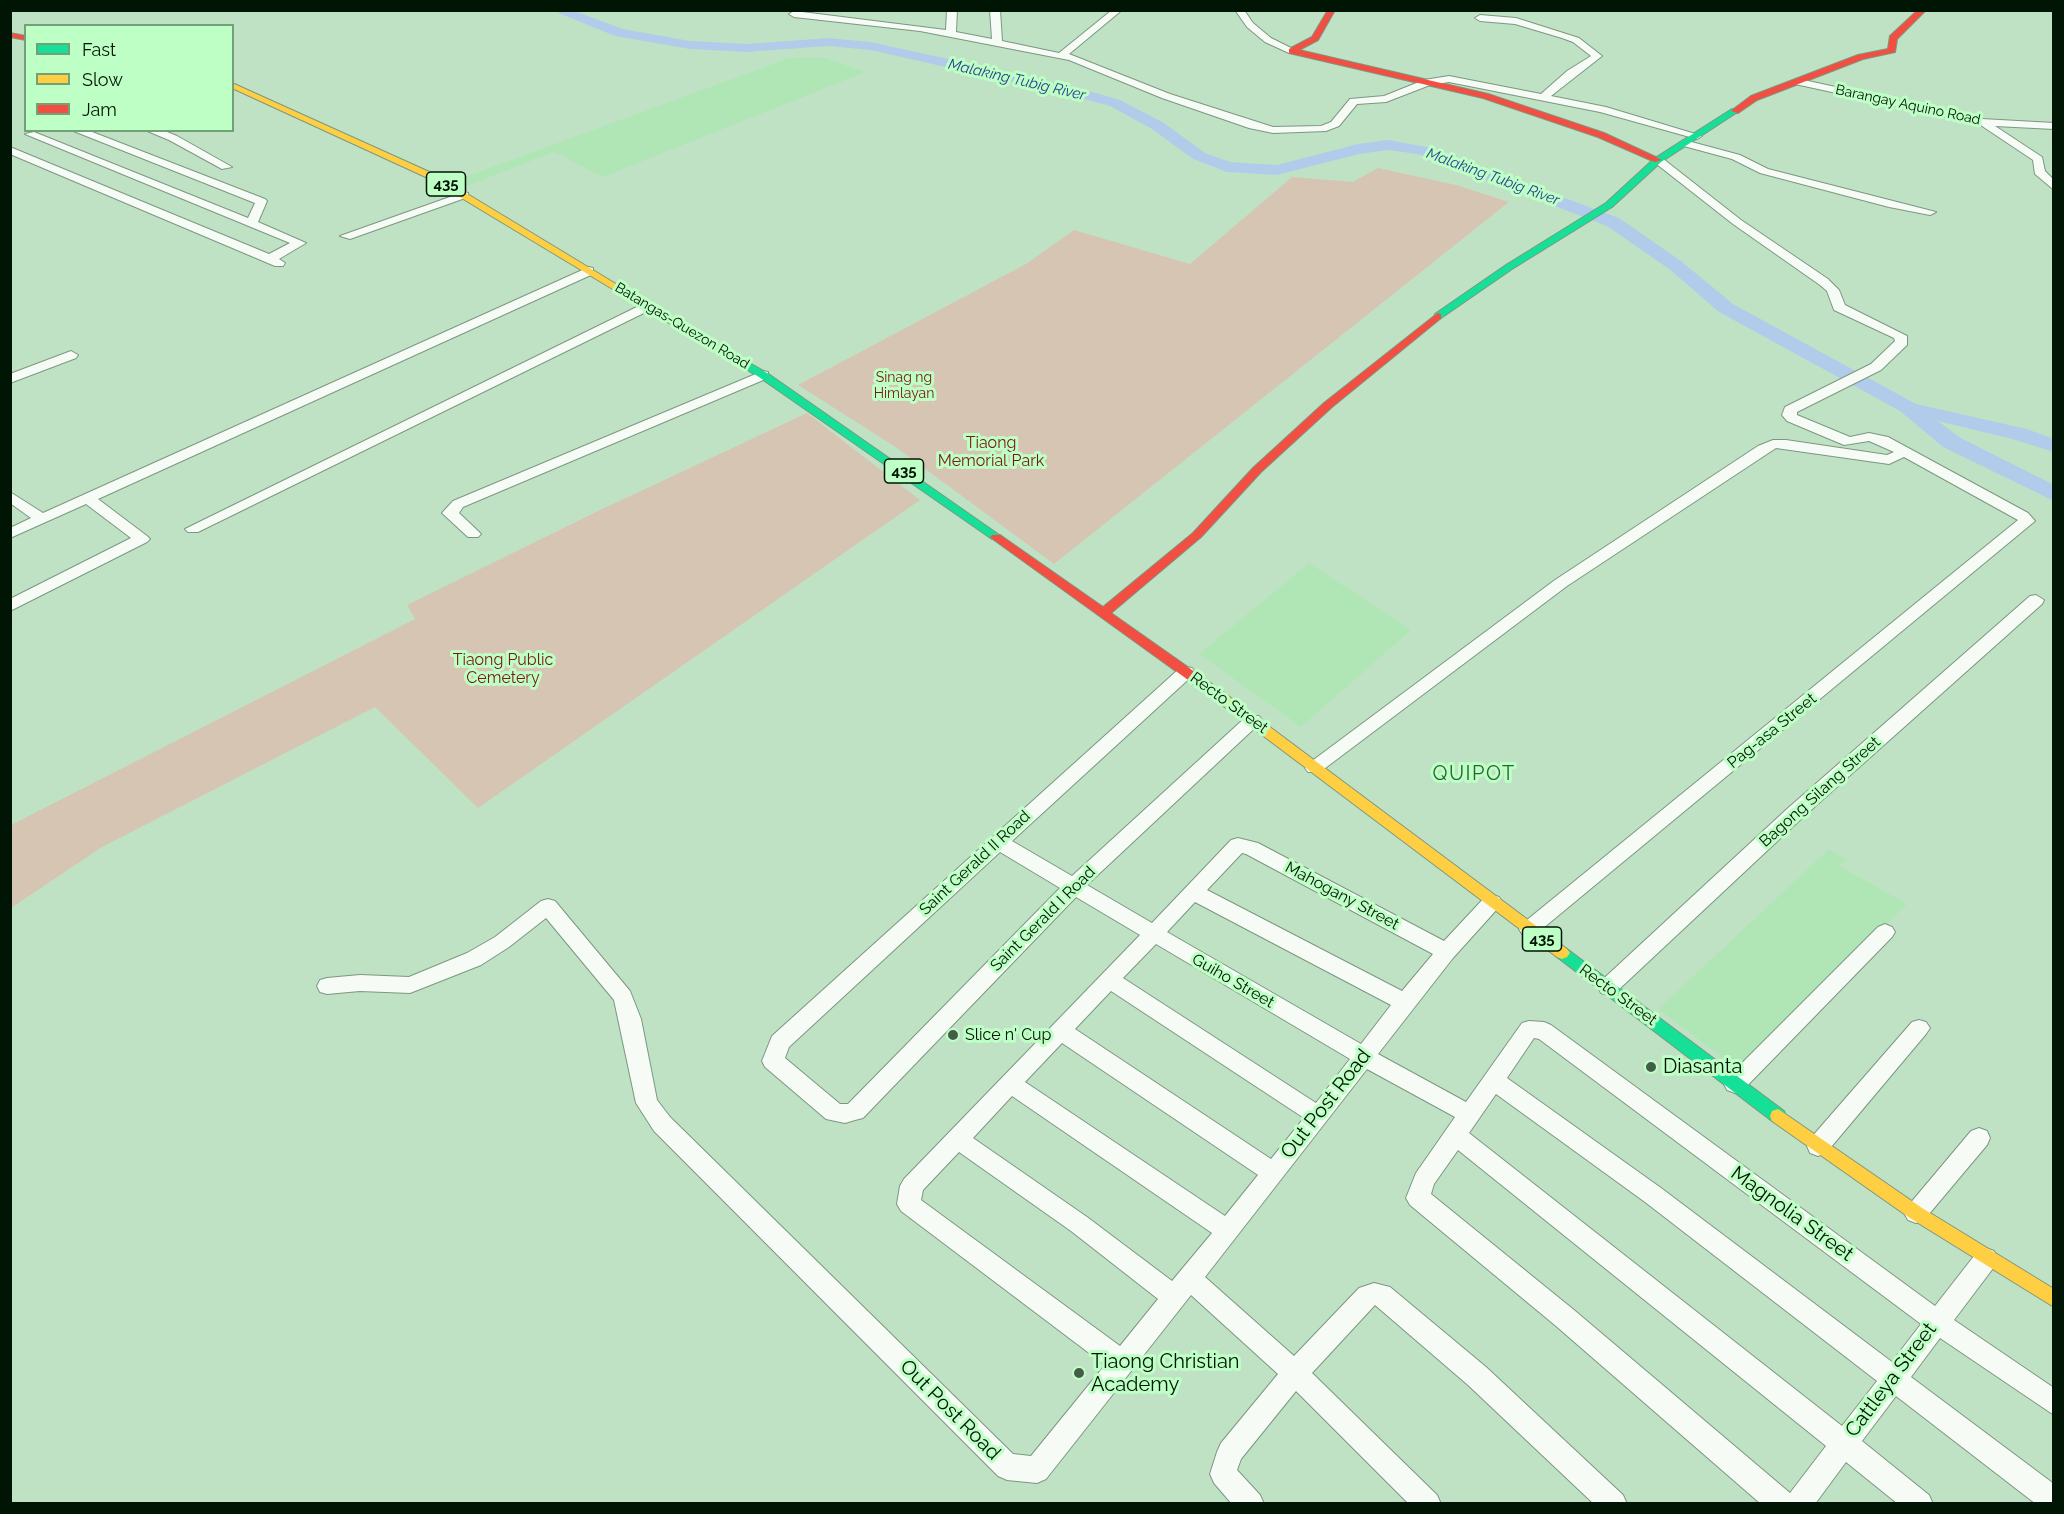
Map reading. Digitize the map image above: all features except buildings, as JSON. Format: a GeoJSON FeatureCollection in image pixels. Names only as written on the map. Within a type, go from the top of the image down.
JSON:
{"type":"FeatureCollection","features":[{"type":"Feature","properties":{"kind":"street"},"geometry":{"type":"LineString","coordinates":[[951,34],[952,10]]}},
{"type":"Feature","properties":{"kind":"street"},"geometry":{"type":"LineString","coordinates":[[995,10],[997,43]]}},
{"type":"Feature","properties":{"kind":"street"},"geometry":{"type":"LineString","coordinates":[[1061,56],[1118,10]]}},
{"type":"Feature","properties":{"kind":"street"},"geometry":{"type":"LineString","coordinates":[[1239,10],[1250,25],[1268,40],[1292,51],[1485,96],[1580,128],[1658,160],[1737,222],[1824,282],[1833,290],[1839,307],[1900,336],[1902,342],[1876,367],[1822,392],[1790,410],[1789,415],[1849,442],[1875,437],[1905,451]]}},
{"type":"Feature","properties":{"kind":"street"},"geometry":{"type":"LineString","coordinates":[[1292,51],[1315,38],[1332,10]]}},
{"type":"Feature","properties":{"kind":"street"},"geometry":{"type":"LineString","coordinates":[[1104,612],[1197,535],[1257,470],[1328,405],[1436,317],[1509,267],[1574,229],[1608,205],[1658,160],[1754,98],[1862,57],[1892,50],[1893,38],[1923,10]]}},
{"type":"Feature","properties":{"kind":"street"},"geometry":{"type":"LineString","coordinates":[[794,14],[951,34],[1061,56],[1253,126],[1274,130],[1322,129],[1335,124],[1354,101],[1386,99],[1428,82],[1449,79],[1545,96],[1690,139],[1776,174],[1930,212]]}},
{"type":"Feature","properties":{"kind":"street"},"geometry":{"type":"LineString","coordinates":[[1480,18],[1524,23],[1565,36],[1575,40],[1597,56],[1571,73],[1545,96]]}},
{"type":"Feature","properties":{"kind":"street","name":"Barangay Aquino Road"},"geometry":{"type":"LineString","coordinates":[[1799,82],[1982,122],[2054,126]]}},
{"type":"Feature","properties":{"kind":"street","name":"Batangas-Quezon Road"},"geometry":{"type":"LineString","coordinates":[[234,86],[434,177],[764,375],[1104,612]]}},
{"type":"Feature","properties":{"kind":"street"},"geometry":{"type":"LineString","coordinates":[[1982,122],[2038,159],[2038,172],[2054,187]]}},
{"type":"Feature","properties":{"kind":"street"},"geometry":{"type":"LineString","coordinates":[[10,142],[35,132],[300,243],[275,261],[10,150]]}},
{"type":"Feature","properties":{"kind":"street"},"geometry":{"type":"LineString","coordinates":[[81,132],[261,201],[252,222]]}},
{"type":"Feature","properties":{"kind":"street"},"geometry":{"type":"LineString","coordinates":[[156,132],[173,138],[226,167]]}},
{"type":"Feature","properties":{"kind":"street"},"geometry":{"type":"LineString","coordinates":[[346,236],[464,195]]}},
{"type":"Feature","properties":{"kind":"street"},"geometry":{"type":"LineString","coordinates":[[10,534],[589,271]]}},
{"type":"Feature","properties":{"kind":"street"},"geometry":{"type":"LineString","coordinates":[[193,529],[647,306]]}},
{"type":"Feature","properties":{"kind":"street"},"geometry":{"type":"LineString","coordinates":[[10,379],[71,355]]}},
{"type":"Feature","properties":{"kind":"street"},"geometry":{"type":"LineString","coordinates":[[473,534],[450,513],[458,504],[764,375]]}},
{"type":"Feature","properties":{"kind":"street"},"geometry":{"type":"LineString","coordinates":[[1314,768],[1561,584],[1763,449],[1773,444],[1786,444],[1889,460],[1905,451]]}},
{"type":"Feature","properties":{"kind":"street","name":"Pag-asa Street"},"geometry":{"type":"LineString","coordinates":[[1529,929],[2016,533],[2027,521],[2022,516],[1905,451]]}},
{"type":"Feature","properties":{"kind":"street"},"geometry":{"type":"LineString","coordinates":[[10,496],[42,519]]}},
{"type":"Feature","properties":{"kind":"street"},"geometry":{"type":"LineString","coordinates":[[10,606],[142,539],[87,498]]}},
{"type":"Feature","properties":{"kind":"street","name":"Bagong Silang Street"},"geometry":{"type":"LineString","coordinates":[[1608,987],[1794,814],[2036,600]]}},
{"type":"Feature","properties":{"kind":"street","name":"Recto Street"},"geometry":{"type":"LineString","coordinates":[[1104,612],[1253,720],[1818,1146],[1986,1259],[2054,1299]]}},
{"type":"Feature","properties":{"kind":"street","name":"Saint Gerald II Road"},"geometry":{"type":"LineString","coordinates":[[834,1112],[773,1061],[780,1042],[1186,672]]}},
{"type":"Feature","properties":{"kind":"street","name":"Saint Gerald I Road"},"geometry":{"type":"LineString","coordinates":[[834,1112],[845,1114],[855,1111],[1073,887],[1253,720]]}},
{"type":"Feature","properties":{"kind":"street","name":"Guiho Street"},"geometry":{"type":"LineString","coordinates":[[998,842],[1364,1056],[1471,1115]]}},
{"type":"Feature","properties":{"kind":"street","name":"Mahogany Street"},"geometry":{"type":"LineString","coordinates":[[1193,892],[1238,844],[1251,848],[1446,952]]}},
{"type":"Feature","properties":{"kind":"street"},"geometry":{"type":"LineString","coordinates":[[1120,1363],[1098,1342],[909,1204],[912,1186],[1193,892],[1405,1002]]}},
{"type":"Feature","properties":{"kind":"street","name":"Out Post Road"},"geometry":{"type":"LineString","coordinates":[[327,986],[360,982],[410,985],[474,959],[502,942],[548,906],[623,997],[630,1018],[647,1103],[662,1124],[1007,1467],[1037,1470],[1319,1116],[1405,1002],[1446,952],[1492,902]]}},
{"type":"Feature","properties":{"kind":"street"},"geometry":{"type":"LineString","coordinates":[[1735,1083],[1885,932]]}},
{"type":"Feature","properties":{"kind":"street"},"geometry":{"type":"LineString","coordinates":[[1108,979],[1319,1116]]}},
{"type":"Feature","properties":{"kind":"street"},"geometry":{"type":"LineString","coordinates":[[1818,1146],[1919,1028]]}},
{"type":"Feature","properties":{"kind":"street","name":"Magnolia Street"},"geometry":{"type":"LineString","coordinates":[[1494,1080],[1529,1029],[1544,1031],[1936,1321],[2054,1403]]}},
{"type":"Feature","properties":{"kind":"street"},"geometry":{"type":"LineString","coordinates":[[1060,1030],[1273,1172]]}},
{"type":"Feature","properties":{"kind":"street"},"geometry":{"type":"LineString","coordinates":[[1782,1503],[1565,1318],[1418,1198],[1425,1180],[1494,1080],[1653,1195],[1892,1380],[2054,1501]]}},
{"type":"Feature","properties":{"kind":"street"},"geometry":{"type":"LineString","coordinates":[[1010,1083],[1227,1230]]}},
{"type":"Feature","properties":{"kind":"street"},"geometry":{"type":"LineString","coordinates":[[1457,1136],[1920,1503]]}},
{"type":"Feature","properties":{"kind":"street"},"geometry":{"type":"LineString","coordinates":[[1916,1213],[1979,1138]]}},
{"type":"Feature","properties":{"kind":"street"},"geometry":{"type":"LineString","coordinates":[[957,1139],[1079,1224],[1182,1288],[1295,1373],[1428,1503]]}},
{"type":"Feature","properties":{"kind":"street","name":"Cattleya Street"},"geometry":{"type":"LineString","coordinates":[[1798,1503],[1986,1259]]}},
{"type":"Feature","properties":{"kind":"street"},"geometry":{"type":"LineString","coordinates":[[1251,1503],[1223,1474],[1230,1452],[1295,1373],[1368,1296],[1380,1295],[1477,1376],[1614,1503]]}},
{"type":"Feature","properties":{"kind":"shaded area"},"geometry":{"type":"Polygon","coordinates":[[[822,57],[866,72],[603,177],[554,152],[464,187],[454,181],[789,58],[822,57]]]}},
{"type":"Feature","properties":{"kind":"shaded area"},"geometry":{"type":"Polygon","coordinates":[[[1309,563],[1411,630],[1301,727],[1199,654],[1309,563]]]}},
{"type":"Feature","properties":{"kind":"shaded area"},"geometry":{"type":"Polygon","coordinates":[[[1829,849],[1846,860],[1840,866],[1907,904],[1740,1071],[1658,1009],[1829,849]]]}},
{"type":"Feature","properties":{"kind":"green space"},"geometry":{"type":"Polygon","coordinates":[[[1378,168],[1456,185],[1509,202],[1054,564],[897,448],[798,385],[1026,264],[1074,230],[1190,264],[1292,177],[1353,182],[1378,168]]]}},
{"type":"Feature","properties":{"kind":"green space","name":"Tiaong Public Cemetery"},"geometry":{"type":"Polygon","coordinates":[[[807,413],[920,500],[478,808],[375,707],[102,847],[11,908],[11,825],[415,619],[407,605],[594,513],[807,413]]]}},
{"type":"Feature","properties":{"kind":"waterway","name":"Malaking Tubig River"},"geometry":{"type":"LineString","coordinates":[[558,10],[620,33],[690,45],[747,48],[828,42],[870,46],[1064,89],[1115,103],[1158,126],[1199,156],[1227,167],[1277,170],[1358,149],[1388,145],[1421,150],[1613,222],[1675,265],[1726,308],[1907,407],[1951,442],[2054,494]]}},
{"type":"Feature","properties":{"kind":"waterway"},"geometry":{"type":"LineString","coordinates":[[1917,410],[2019,434],[2054,446]]}},
{"type":"Feature","properties":{"kind":"traffic: fast"},"geometry":{"type":"LineString","coordinates":[[1438,316],[1509,267],[1609,205],[1658,160],[1735,111]]}},
{"type":"Feature","properties":{"kind":"traffic: fast"},"geometry":{"type":"LineString","coordinates":[[682,327],[763,375],[996,537]]}},
{"type":"Feature","properties":{"kind":"traffic: fast"},"geometry":{"type":"LineString","coordinates":[[1562,953],[1778,1116]]}},
{"type":"Feature","properties":{"kind":"traffic: slow"},"geometry":{"type":"LineString","coordinates":[[234,86],[433,177],[682,327]]}},
{"type":"Feature","properties":{"kind":"traffic: slow"},"geometry":{"type":"LineString","coordinates":[[1214,692],[1562,953]]}},
{"type":"Feature","properties":{"kind":"traffic: slow"},"geometry":{"type":"LineString","coordinates":[[1778,1116],[1916,1213],[2054,1299]]}},
{"type":"Feature","properties":{"kind":"traffic: jam"},"geometry":{"type":"LineString","coordinates":[[1292,51],[1315,38],[1332,10]]}},
{"type":"Feature","properties":{"kind":"traffic: jam"},"geometry":{"type":"LineString","coordinates":[[1735,111],[1754,98],[1861,57],[1892,50],[1893,38],[1923,10]]}},
{"type":"Feature","properties":{"kind":"traffic: jam"},"geometry":{"type":"LineString","coordinates":[[10,35],[24,38]]}},
{"type":"Feature","properties":{"kind":"traffic: jam"},"geometry":{"type":"LineString","coordinates":[[1292,51],[1485,96],[1601,135],[1658,160]]}},
{"type":"Feature","properties":{"kind":"traffic: jam"},"geometry":{"type":"LineString","coordinates":[[1104,612],[1197,535],[1257,470],[1328,405],[1438,316]]}},
{"type":"Feature","properties":{"kind":"traffic: jam"},"geometry":{"type":"LineString","coordinates":[[996,537],[1214,692]]}},
{"type":"Feature","properties":{"kind":"place","name":"Slice n' Cup"},"geometry":{"type":"Point","coordinates":[953,1035]}},
{"type":"Feature","properties":{"kind":"place","name":"Diasanta"},"geometry":{"type":"Point","coordinates":[1651,1067]}},
{"type":"Feature","properties":{"kind":"place","name":"Tiaong Christian Academy"},"geometry":{"type":"Point","coordinates":[1079,1373]}},
{"type":"Feature","properties":{"kind":"district","name":"QUIPOT"},"geometry":{"type":"Point","coordinates":[1474,774]}},
{"type":"Feature","properties":{"kind":"park label","name":"Sinag ng Himlayan"},"geometry":{"type":"Point","coordinates":[904,386]}},
{"type":"Feature","properties":{"kind":"park label","name":"Tiaong Memorial Park"},"geometry":{"type":"Point","coordinates":[991,452]}}]}
